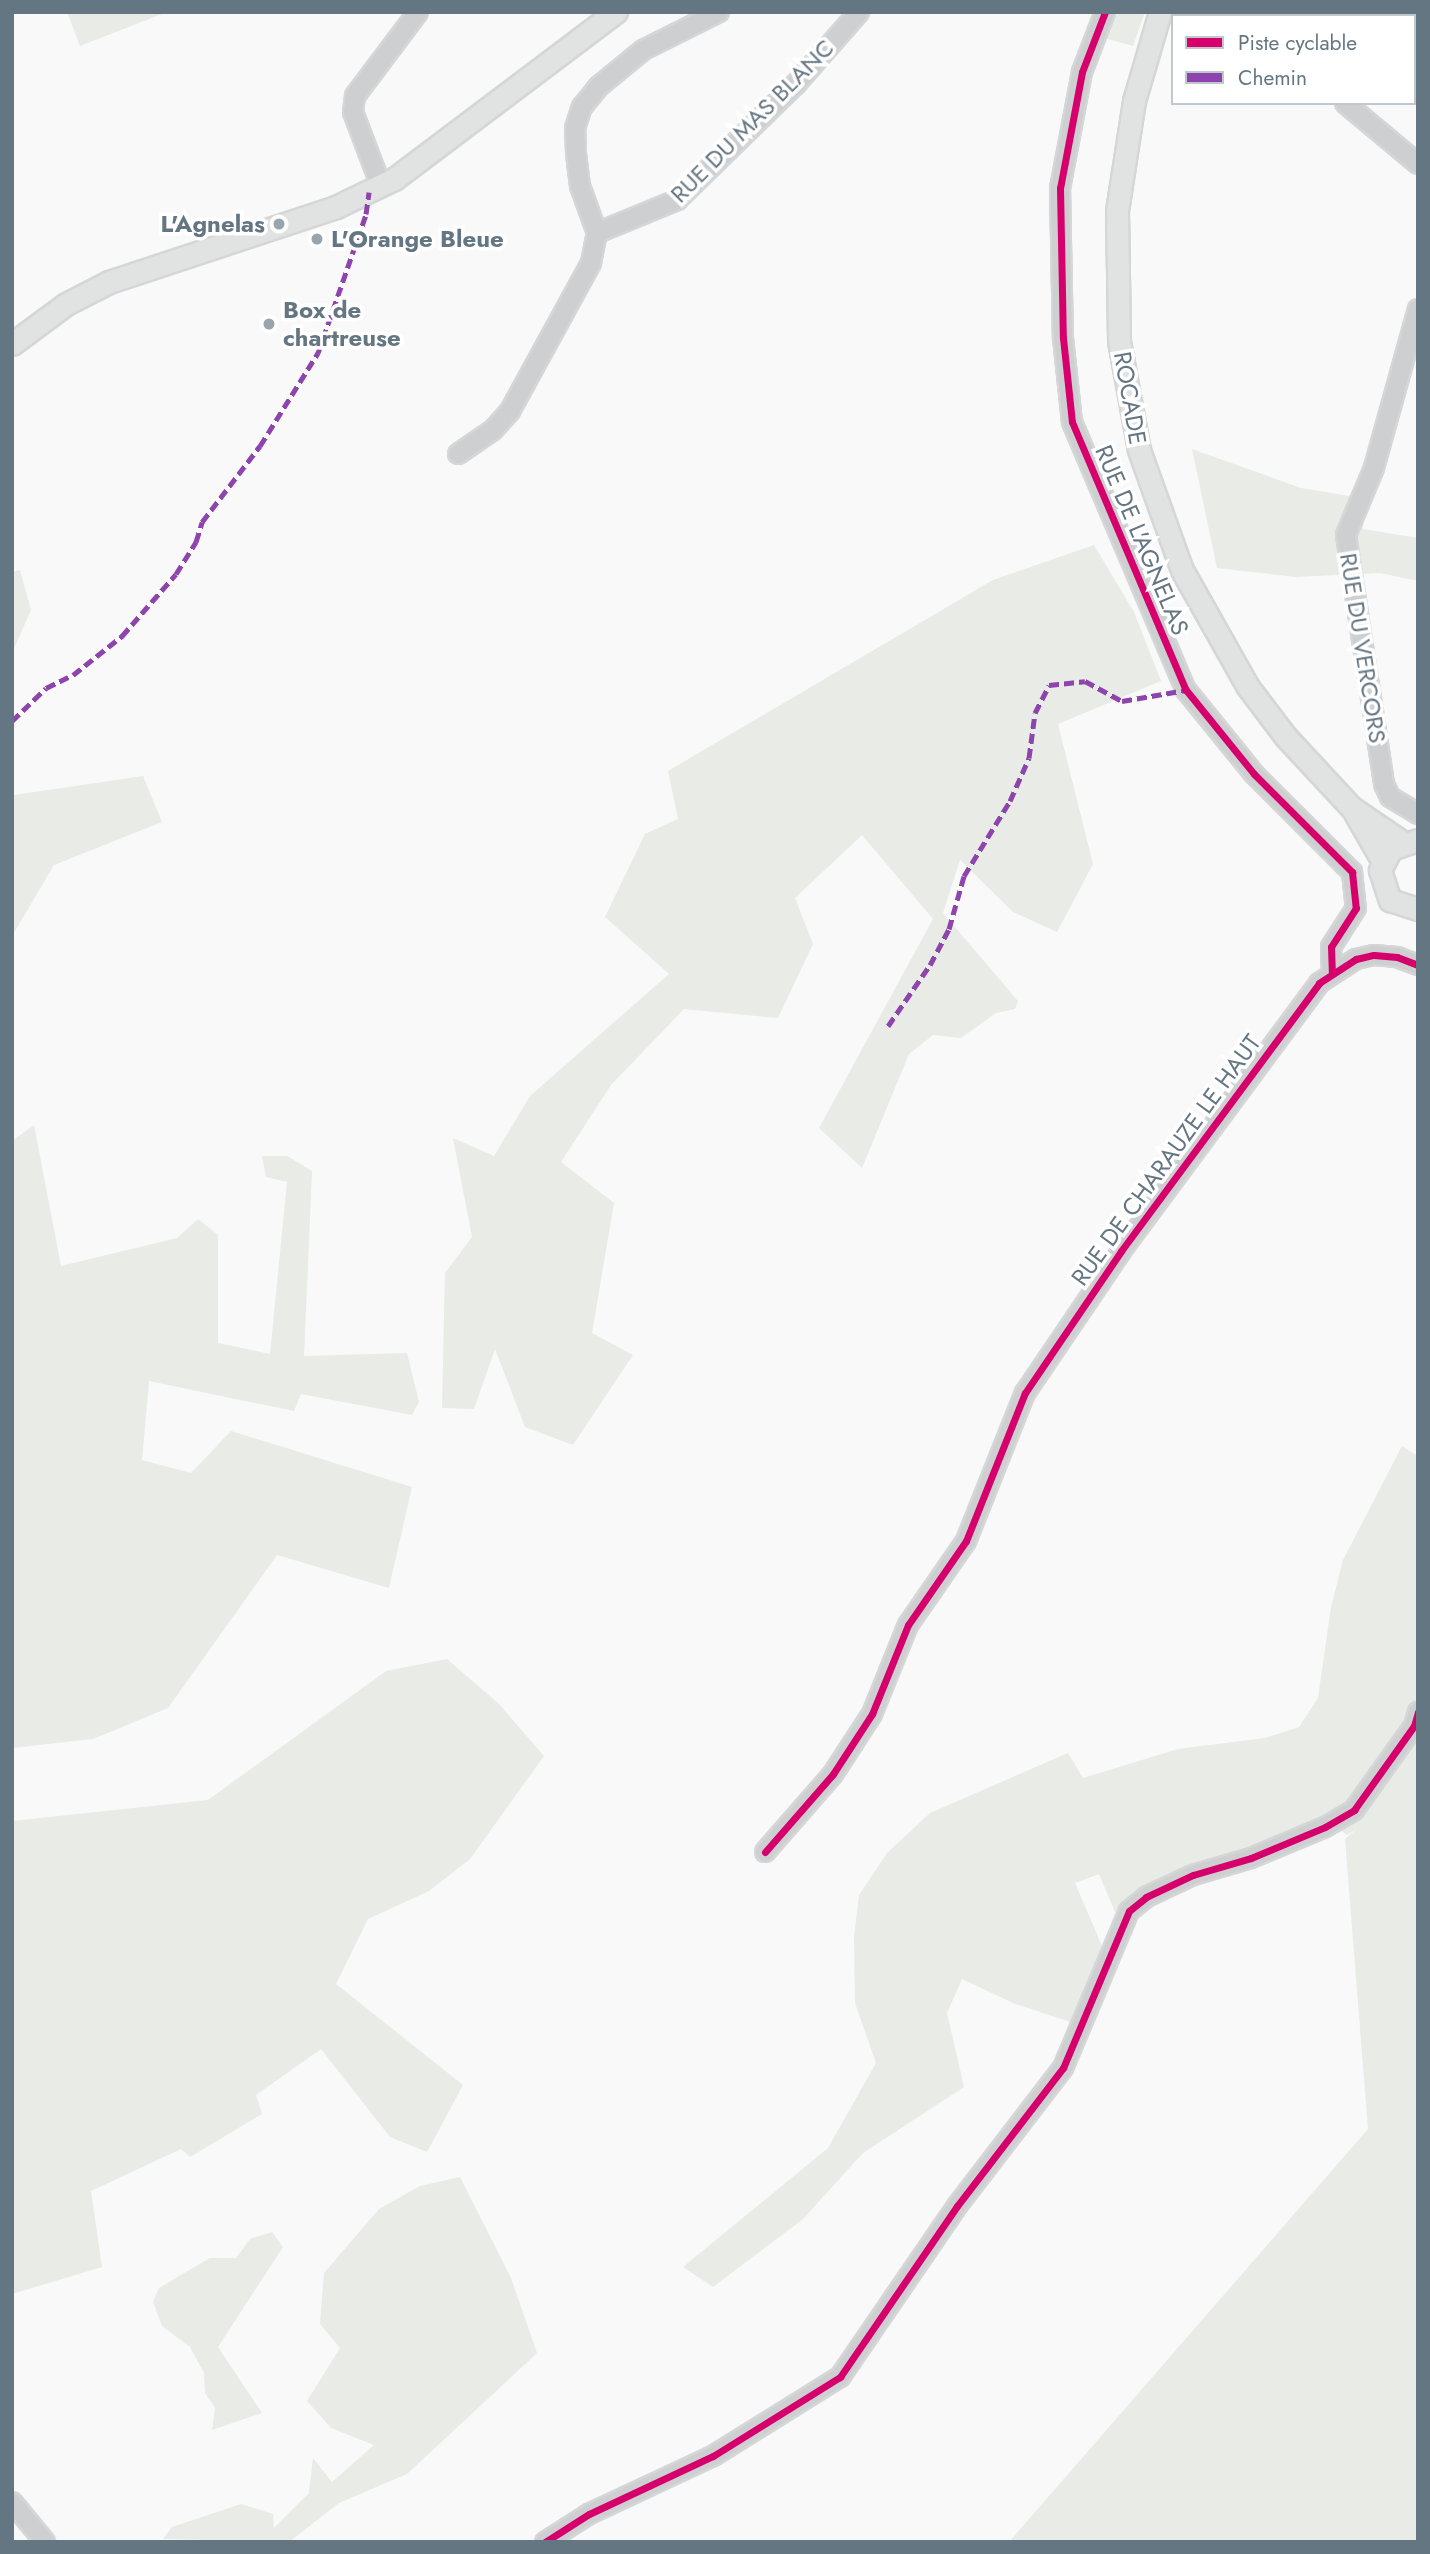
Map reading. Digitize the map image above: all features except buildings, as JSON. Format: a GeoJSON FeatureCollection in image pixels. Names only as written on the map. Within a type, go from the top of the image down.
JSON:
{"type":"FeatureCollection","features":[{"type":"Feature","properties":{"kind":"main road"},"geometry":{"type":"LineString","coordinates":[[12,344],[66,304],[109,282],[337,207],[381,186],[616,12]]}},
{"type":"Feature","properties":{"kind":"main road","name":"ROCADE"},"geometry":{"type":"LineString","coordinates":[[1160,12],[1134,101],[1117,211],[1119,341],[1139,450],[1165,532],[1222,648],[1285,736],[1352,808],[1382,860]]}},
{"type":"Feature","properties":{"kind":"main road","name":"ROCADE"},"geometry":{"type":"LineString","coordinates":[[1352,808],[1410,841]]}},
{"type":"Feature","properties":{"kind":"main road"},"geometry":{"type":"LineString","coordinates":[[1410,841],[1382,860],[1383,891],[1399,906],[1418,909]]}},
{"type":"Feature","properties":{"kind":"street"},"geometry":{"type":"LineString","coordinates":[[381,186],[353,112],[355,96],[418,12]]}},
{"type":"Feature","properties":{"kind":"street"},"geometry":{"type":"LineString","coordinates":[[458,454],[493,430],[510,411],[591,263],[597,233],[580,186],[576,128],[582,107],[598,87],[643,50],[719,12]]}},
{"type":"Feature","properties":{"kind":"street","name":"RUE DU MAS BLANC"},"geometry":{"type":"LineString","coordinates":[[597,233],[677,201],[796,84],[859,12]]}},
{"type":"Feature","properties":{"kind":"street","name":"RUE DE L'AGNELAS"},"geometry":{"type":"LineString","coordinates":[[1105,12],[1083,72],[1060,188],[1063,338],[1072,422],[1186,690],[1254,774],[1353,872],[1356,908],[1331,947],[1332,972]]}},
{"type":"Feature","properties":{"kind":"street"},"geometry":{"type":"LineString","coordinates":[[1347,105],[1418,164]]}},
{"type":"Feature","properties":{"kind":"street","name":"RUE DU VERCORS"},"geometry":{"type":"LineString","coordinates":[[1418,309],[1374,468],[1346,535],[1384,784],[1390,797],[1418,814]]}},
{"type":"Feature","properties":{"kind":"street","name":"RUE DE CHARAUZE LE HAUT"},"geometry":{"type":"LineString","coordinates":[[765,1852],[833,1774],[872,1714],[908,1625],[966,1541],[1025,1393],[1121,1251],[1319,983],[1332,972],[1374,955],[1397,957],[1418,965]]}},
{"type":"Feature","properties":{"kind":"street"},"geometry":{"type":"LineString","coordinates":[[545,2542],[589,2514],[713,2456],[840,2377],[957,2206],[1063,2068],[1129,1911],[1146,1897],[1193,1875],[1251,1858],[1325,1828],[1354,1810],[1414,1727],[1418,1712]]}},
{"type":"Feature","properties":{"kind":"street"},"geometry":{"type":"LineString","coordinates":[[12,2502],[45,2542]]}},
{"type":"Feature","properties":{"kind":"shaded area"},"geometry":{"type":"Polygon","coordinates":[[[67,12],[167,12],[80,46],[67,12]]]}},
{"type":"Feature","properties":{"kind":"shaded area"},"geometry":{"type":"Polygon","coordinates":[[[1106,12],[1145,12],[1133,46],[1101,37],[1106,12]]]}},
{"type":"Feature","properties":{"kind":"shaded area"},"geometry":{"type":"Polygon","coordinates":[[[1192,449],[1301,488],[1362,498],[1363,529],[1418,538],[1418,581],[1380,573],[1296,577],[1217,568],[1192,449]]]}},
{"type":"Feature","properties":{"kind":"shaded area"},"geometry":{"type":"Polygon","coordinates":[[[1094,545],[1134,612],[1161,681],[1058,724],[1093,864],[1057,932],[1013,912],[960,860],[943,913],[1018,1001],[1015,1009],[996,1013],[961,1038],[933,1035],[909,1054],[862,1168],[819,1128],[933,919],[862,835],[795,898],[813,944],[778,1018],[684,1009],[611,1085],[561,1162],[614,1203],[592,1333],[633,1355],[573,1445],[525,1427],[495,1349],[474,1409],[442,1408],[445,1273],[472,1237],[453,1138],[494,1156],[530,1096],[669,974],[605,917],[645,834],[678,819],[668,771],[993,580],[1094,545]]]}},
{"type":"Feature","properties":{"kind":"shaded area"},"geometry":{"type":"Polygon","coordinates":[[[20,570],[31,610],[12,653],[12,572],[20,570]]]}},
{"type":"Feature","properties":{"kind":"shaded area"},"geometry":{"type":"Polygon","coordinates":[[[143,776],[162,822],[54,865],[12,936],[14,795],[143,776]]]}},
{"type":"Feature","properties":{"kind":"shaded area"},"geometry":{"type":"Polygon","coordinates":[[[34,1125],[61,1266],[177,1238],[198,1219],[218,1235],[218,1343],[270,1354],[287,1182],[266,1177],[262,1156],[287,1156],[312,1171],[304,1356],[407,1353],[419,1402],[412,1415],[301,1394],[294,1411],[149,1381],[142,1460],[191,1473],[231,1431],[412,1487],[389,1588],[277,1555],[168,1708],[93,1739],[12,1748],[12,1141],[34,1125]]]}},
{"type":"Feature","properties":{"kind":"shaded area"},"geometry":{"type":"Polygon","coordinates":[[[1402,1446],[1418,1456],[1418,2542],[1009,2542],[1368,2129],[1345,1839],[1357,1829],[1347,1835],[1326,1820],[1282,1835],[1148,1888],[1115,1912],[1099,1874],[1075,1883],[1102,1946],[1076,2024],[1013,2003],[962,1979],[947,2013],[964,2087],[863,2153],[803,2219],[713,2287],[683,2267],[828,2148],[876,2063],[855,2003],[854,1937],[859,1895],[887,1853],[930,1813],[1068,1753],[1083,1778],[1178,1749],[1265,1738],[1299,1727],[1318,1698],[1331,1607],[1343,1560],[1402,1446]]]}},
{"type":"Feature","properties":{"kind":"shaded area"},"geometry":{"type":"Polygon","coordinates":[[[447,1659],[498,1703],[544,1756],[470,1859],[429,1891],[368,1919],[336,1984],[463,2085],[427,2152],[390,2137],[321,2049],[256,2095],[262,2114],[190,2157],[181,2149],[91,2191],[102,2267],[12,2294],[12,1821],[208,1800],[386,1671],[447,1659]]]}},
{"type":"Feature","properties":{"kind":"shaded area"},"geometry":{"type":"Polygon","coordinates":[[[460,2177],[511,2278],[537,2353],[407,2474],[339,2503],[289,2542],[163,2539],[172,2527],[241,2504],[273,2514],[274,2528],[309,2493],[313,2458],[332,2482],[374,2445],[331,2428],[307,2401],[340,2348],[320,2324],[324,2273],[379,2209],[420,2186],[460,2177]]]}},
{"type":"Feature","properties":{"kind":"shaded area"},"geometry":{"type":"Polygon","coordinates":[[[272,2232],[283,2247],[218,2347],[262,2413],[212,2430],[215,2408],[205,2393],[204,2373],[190,2347],[162,2326],[153,2302],[159,2288],[210,2258],[236,2258],[250,2239],[272,2232]]]}},
{"type":"Feature","properties":{"kind":"marked path"},"geometry":{"type":"LineString","coordinates":[[12,721],[46,688],[73,675],[122,636],[176,574],[196,542],[202,522],[260,446],[318,353],[366,214],[369,192]]}},
{"type":"Feature","properties":{"kind":"marked path"},"geometry":{"type":"LineString","coordinates":[[888,1026],[930,965],[949,929],[964,876],[1010,801],[1029,758],[1035,713],[1049,685],[1085,681],[1122,701],[1186,690]]}},
{"type":"Feature","properties":{"kind":"cycle path"},"geometry":{"type":"LineString","coordinates":[[1105,12],[1082,72],[1060,188],[1063,338],[1072,422],[1186,690],[1254,774],[1352,872],[1356,908],[1331,947],[1332,972]]}},
{"type":"Feature","properties":{"kind":"cycle path"},"geometry":{"type":"LineString","coordinates":[[765,1852],[833,1774],[872,1714],[908,1625],[966,1541],[1025,1393],[1121,1251],[1319,983],[1356,959],[1374,955],[1397,957],[1418,965]]}},
{"type":"Feature","properties":{"kind":"cycle path"},"geometry":{"type":"LineString","coordinates":[[545,2542],[589,2514],[713,2456],[840,2377],[957,2206],[1063,2068],[1129,1911],[1146,1897],[1193,1875],[1251,1858],[1325,1827],[1354,1810],[1414,1726],[1418,1712]]}},
{"type":"Feature","properties":{"kind":"place","name":"L'Agnelas"},"geometry":{"type":"Point","coordinates":[279,224]}},
{"type":"Feature","properties":{"kind":"place","name":"L'Orange Bleue"},"geometry":{"type":"Point","coordinates":[317,239]}},
{"type":"Feature","properties":{"kind":"place","name":"Box de chartreuse"},"geometry":{"type":"Point","coordinates":[269,324]}}]}
